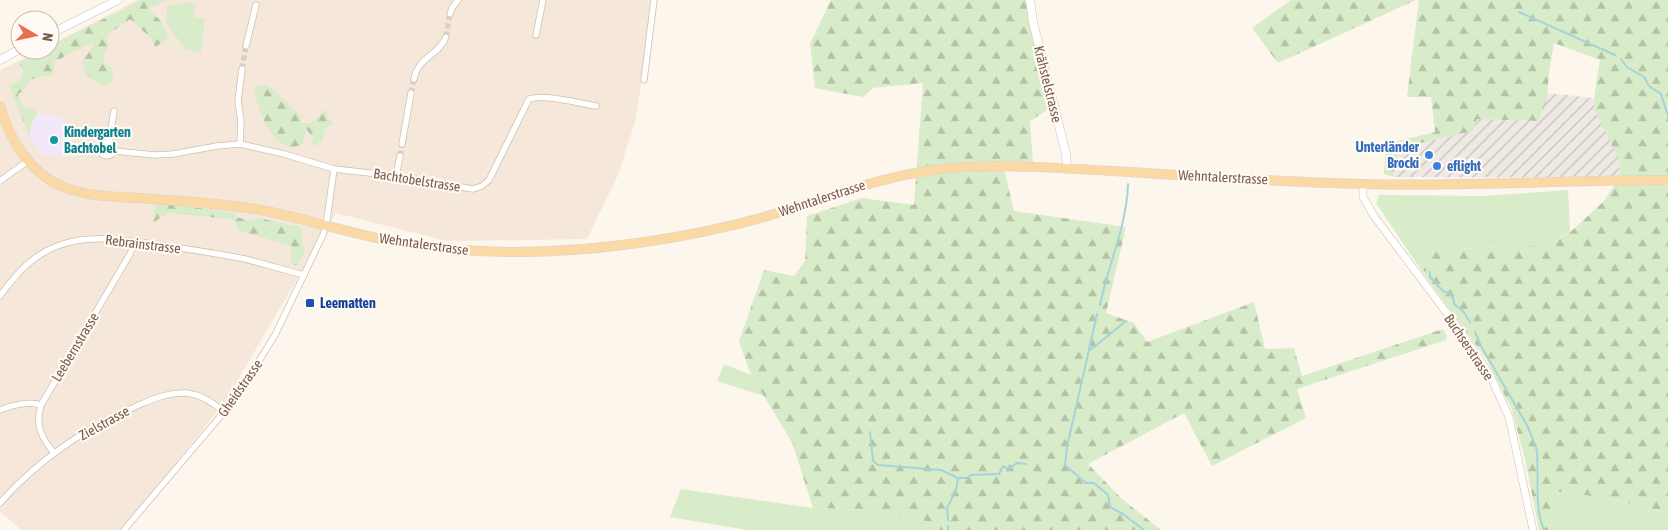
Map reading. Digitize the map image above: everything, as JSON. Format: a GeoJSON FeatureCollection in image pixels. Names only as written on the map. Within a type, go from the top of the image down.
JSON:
{"type":"FeatureCollection","features":[{"type":"Feature","properties":{"kind":"main road"},"geometry":{"type":"LineString","coordinates":[[60,29],[118,0]]}},
{"type":"Feature","properties":{"kind":"main road","name":"Krähstelstrasse"},"geometry":{"type":"LineString","coordinates":[[1030,0],[1032,22],[1066,154],[1067,169]]}},
{"type":"Feature","properties":{"kind":"main road","name":"Wehntalerstrasse"},"geometry":{"type":"LineString","coordinates":[[0,106],[12,136],[28,161],[48,179],[62,187],[106,196],[252,208],[414,245],[490,252],[592,248],[643,242],[727,227],[875,181],[931,169],[979,166],[1363,184],[1450,185],[1668,180]]}},
{"type":"Feature","properties":{"kind":"street"},"geometry":{"type":"LineString","coordinates":[[450,14],[458,0]]}},
{"type":"Feature","properties":{"kind":"street"},"geometry":{"type":"LineString","coordinates":[[536,35],[543,0]]}},
{"type":"Feature","properties":{"kind":"street"},"geometry":{"type":"LineString","coordinates":[[644,80],[654,0]]}},
{"type":"Feature","properties":{"kind":"street"},"geometry":{"type":"LineString","coordinates":[[246,46],[256,5]]}},
{"type":"Feature","properties":{"kind":"street"},"geometry":{"type":"LineString","coordinates":[[414,78],[416,70],[424,59],[440,48],[446,37]]}},
{"type":"Feature","properties":{"kind":"street"},"geometry":{"type":"LineString","coordinates":[[240,144],[241,121],[238,101],[242,69]]}},
{"type":"Feature","properties":{"kind":"street"},"geometry":{"type":"LineString","coordinates":[[402,144],[412,93]]}},
{"type":"Feature","properties":{"kind":"street","name":"Bachtobelstrasse"},"geometry":{"type":"LineString","coordinates":[[109,142],[102,144],[100,148],[100,153],[107,157],[112,155],[114,151],[173,154],[240,144],[284,154],[334,169],[396,176],[473,189],[482,186],[489,180],[529,99],[541,97],[596,106]]}},
{"type":"Feature","properties":{"kind":"street"},"geometry":{"type":"LineString","coordinates":[[114,111],[109,142],[114,146],[114,151]]}},
{"type":"Feature","properties":{"kind":"street"},"geometry":{"type":"LineString","coordinates":[[396,176],[400,156]]}},
{"type":"Feature","properties":{"kind":"street"},"geometry":{"type":"LineString","coordinates":[[0,181],[28,161]]}},
{"type":"Feature","properties":{"kind":"street"},"geometry":{"type":"LineString","coordinates":[[326,226],[334,169]]}},
{"type":"Feature","properties":{"kind":"street","name":"Buchserstrasse"},"geometry":{"type":"LineString","coordinates":[[1363,184],[1363,197],[1370,209],[1462,334],[1489,373],[1500,395],[1508,417],[1533,530]]}},
{"type":"Feature","properties":{"kind":"street","name":"Gheidstrasse"},"geometry":{"type":"LineString","coordinates":[[124,530],[241,390],[270,343],[320,244],[326,226]]}},
{"type":"Feature","properties":{"kind":"street","name":"Rebrainstrasse"},"geometry":{"type":"LineString","coordinates":[[0,296],[29,262],[58,245],[87,239],[104,238],[135,242],[246,260],[304,275]]}},
{"type":"Feature","properties":{"kind":"street","name":"Leebernstrasse"},"geometry":{"type":"LineString","coordinates":[[54,453],[41,434],[38,423],[41,405],[130,254],[135,242]]}},
{"type":"Feature","properties":{"kind":"street","name":"Zielstrasse"},"geometry":{"type":"LineString","coordinates":[[0,503],[16,484],[54,453],[119,413],[160,396],[187,394],[209,401],[224,412]]}},
{"type":"Feature","properties":{"kind":"street"},"geometry":{"type":"LineString","coordinates":[[0,410],[31,403],[41,405]]}},
{"type":"Feature","properties":{"kind":"shaded area"},"geometry":{"type":"Polygon","coordinates":[[[137,0],[655,0],[635,122],[618,175],[587,239],[447,241],[336,213],[225,402],[122,530],[22,530],[0,512],[0,70],[20,60],[60,60],[60,40],[137,0]]]}},
{"type":"Feature","properties":{"kind":"shaded area"},"geometry":{"type":"Polygon","coordinates":[[[1548,93],[1594,98],[1595,111],[1620,161],[1619,178],[1393,177],[1399,148],[1473,131],[1476,119],[1538,121],[1547,101],[1548,93]]]}},
{"type":"Feature","properties":{"kind":"shaded area"},"geometry":{"type":"Polygon","coordinates":[[[38,113],[62,117],[71,134],[68,156],[43,155],[29,138],[32,122],[38,113]]]}},
{"type":"Feature","properties":{"kind":"green space"},"geometry":{"type":"Polygon","coordinates":[[[141,0],[168,0],[148,9],[161,21],[169,38],[155,47],[150,37],[130,19],[107,35],[108,47],[103,56],[104,63],[112,68],[113,81],[102,86],[87,76],[82,61],[94,46],[91,43],[60,59],[60,41],[141,0]]]}},
{"type":"Feature","properties":{"kind":"green space"},"geometry":{"type":"Polygon","coordinates":[[[831,0],[1026,0],[1049,109],[1030,121],[1033,163],[1003,165],[1014,211],[1126,227],[1106,313],[1134,323],[1147,342],[1254,302],[1265,349],[1294,348],[1302,376],[1443,329],[1447,336],[1446,340],[1297,389],[1306,418],[1212,466],[1184,413],[1088,464],[1121,498],[1161,530],[934,530],[935,523],[876,510],[813,508],[792,442],[751,375],[739,341],[764,270],[794,276],[805,261],[807,216],[862,198],[914,205],[923,83],[873,88],[863,97],[815,88],[810,44],[831,0]]]}},
{"type":"Feature","properties":{"kind":"green space"},"geometry":{"type":"Polygon","coordinates":[[[1291,0],[1416,0],[1278,63],[1252,28],[1291,0]]]}},
{"type":"Feature","properties":{"kind":"green space"},"geometry":{"type":"Polygon","coordinates":[[[1419,0],[1668,0],[1668,513],[1607,498],[1553,491],[1556,530],[1539,530],[1525,459],[1512,410],[1487,360],[1423,273],[1426,262],[1433,250],[1551,245],[1574,229],[1604,201],[1619,178],[1620,162],[1595,111],[1594,98],[1600,60],[1554,43],[1547,101],[1538,121],[1477,119],[1473,131],[1399,148],[1393,177],[1384,174],[1386,144],[1435,132],[1431,97],[1407,97],[1419,0]]]}},
{"type":"Feature","properties":{"kind":"green space"},"geometry":{"type":"Polygon","coordinates":[[[187,2],[196,4],[194,17],[205,19],[201,52],[186,50],[166,23],[167,6],[187,2]]]}},
{"type":"Feature","properties":{"kind":"green space"},"geometry":{"type":"Polygon","coordinates":[[[24,60],[58,60],[54,62],[54,75],[32,80],[18,94],[23,107],[38,113],[32,122],[29,136],[9,85],[19,81],[24,70],[18,63],[24,60]]]}},
{"type":"Feature","properties":{"kind":"green space"},"geometry":{"type":"Polygon","coordinates":[[[268,85],[300,115],[301,123],[311,123],[326,109],[328,119],[334,124],[325,128],[323,139],[315,146],[312,144],[313,138],[307,130],[305,131],[303,144],[292,147],[283,145],[275,138],[263,118],[253,87],[268,85]]]}},
{"type":"Feature","properties":{"kind":"green space"},"geometry":{"type":"Polygon","coordinates":[[[1568,190],[1570,231],[1551,245],[1433,250],[1426,262],[1423,273],[1376,203],[1379,195],[1485,196],[1568,190]]]}},
{"type":"Feature","properties":{"kind":"green space"},"geometry":{"type":"Polygon","coordinates":[[[156,202],[236,213],[236,217],[252,221],[258,218],[301,227],[304,253],[298,266],[291,264],[291,246],[237,230],[236,223],[231,219],[167,213],[153,223],[156,202]]]}},
{"type":"Feature","properties":{"kind":"green space"},"geometry":{"type":"Polygon","coordinates":[[[724,364],[751,375],[764,396],[717,381],[724,364]]]}},
{"type":"Feature","properties":{"kind":"green space"},"geometry":{"type":"Polygon","coordinates":[[[681,489],[813,508],[876,510],[935,523],[934,530],[747,530],[670,517],[681,489]]]}},
{"type":"Feature","properties":{"kind":"green space"},"geometry":{"type":"Polygon","coordinates":[[[1552,491],[1607,498],[1668,513],[1668,530],[1556,530],[1552,491]]]}},
{"type":"Feature","properties":{"kind":"waterway"},"geometry":{"type":"LineString","coordinates":[[1519,12],[1615,55]]}},
{"type":"Feature","properties":{"kind":"waterway"},"geometry":{"type":"LineString","coordinates":[[1621,59],[1627,67],[1644,77],[1649,86],[1661,94],[1668,116]]}},
{"type":"Feature","properties":{"kind":"waterway"},"geometry":{"type":"LineString","coordinates":[[1100,305],[1121,230],[1128,184]]}},
{"type":"Feature","properties":{"kind":"waterway"},"geometry":{"type":"LineString","coordinates":[[1430,272],[1430,277],[1443,291],[1450,294],[1454,304],[1463,311],[1470,322]]}},
{"type":"Feature","properties":{"kind":"waterway"},"geometry":{"type":"LineString","coordinates":[[1097,314],[1067,447],[1065,465],[1086,483],[1094,483],[1108,495],[1110,507],[1144,530]]}},
{"type":"Feature","properties":{"kind":"waterway"},"geometry":{"type":"LineString","coordinates":[[1089,351],[1126,321]]}},
{"type":"Feature","properties":{"kind":"waterway"},"geometry":{"type":"LineString","coordinates":[[1475,332],[1481,346],[1528,427],[1536,447],[1538,502],[1544,530]]}},
{"type":"Feature","properties":{"kind":"waterway"},"geometry":{"type":"LineString","coordinates":[[870,432],[873,461],[878,465],[941,470],[958,478],[968,478],[971,475],[999,474],[1003,466],[1008,469],[1017,463],[1026,464]]}},
{"type":"Feature","properties":{"kind":"waterway"},"geometry":{"type":"LineString","coordinates":[[948,520],[947,508],[956,490],[958,478]]}},
{"type":"Feature","properties":{"kind":"tunnel"},"geometry":{"type":"LineString","coordinates":[[446,37],[450,14]]}},
{"type":"Feature","properties":{"kind":"tunnel"},"geometry":{"type":"LineString","coordinates":[[242,69],[246,46]]}},
{"type":"Feature","properties":{"kind":"tunnel"},"geometry":{"type":"LineString","coordinates":[[411,93],[414,79]]}},
{"type":"Feature","properties":{"kind":"tunnel"},"geometry":{"type":"LineString","coordinates":[[400,156],[402,144]]}},
{"type":"Feature","properties":{"kind":"place","name":"Kindergarten Bachtobel"},"geometry":{"type":"Point","coordinates":[54,140]}},
{"type":"Feature","properties":{"kind":"place","name":"Unterländer Brocki"},"geometry":{"type":"Point","coordinates":[1429,155]}},
{"type":"Feature","properties":{"kind":"place","name":"eflight"},"geometry":{"type":"Point","coordinates":[1437,166]}},
{"type":"Feature","properties":{"kind":"place","name":"Leematten"},"geometry":{"type":"Point","coordinates":[310,303]}}]}
